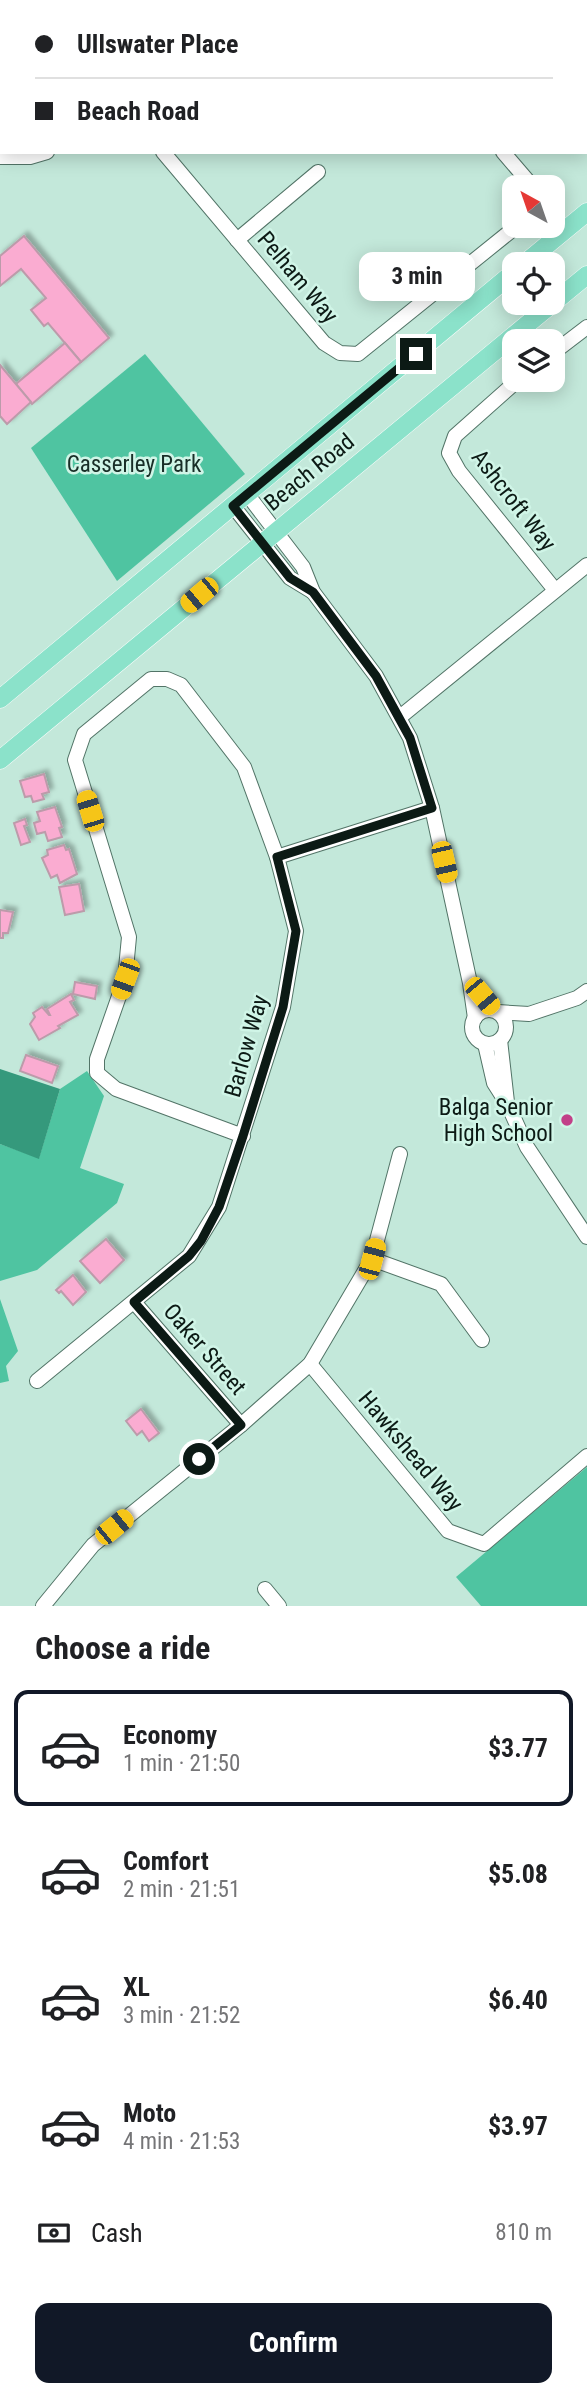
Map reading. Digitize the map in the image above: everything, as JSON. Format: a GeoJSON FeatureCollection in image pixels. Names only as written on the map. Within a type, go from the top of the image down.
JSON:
{"type":"FeatureCollection","features":[{"type":"Feature","properties":{"kind":"main road"},"geometry":{"type":"LineString","coordinates":[[539,252],[587,212]]}},
{"type":"Feature","properties":{"kind":"main road","name":"Beach Road"},"geometry":{"type":"LineString","coordinates":[[565,293],[587,275]]}},
{"type":"Feature","properties":{"kind":"main road","name":"Beach Road"},"geometry":{"type":"LineString","coordinates":[[0,699],[502,282]]}},
{"type":"Feature","properties":{"kind":"main road","name":"Beach Road"},"geometry":{"type":"LineString","coordinates":[[0,760],[538,315]]}},
{"type":"Feature","properties":{"kind":"street"},"geometry":{"type":"LineString","coordinates":[[0,157],[30,157],[40,154]]}},
{"type":"Feature","properties":{"kind":"street","name":"Pelham Way"},"geometry":{"type":"LineString","coordinates":[[165,154],[329,348],[340,353],[358,354],[502,238]]}},
{"type":"Feature","properties":{"kind":"street"},"geometry":{"type":"LineString","coordinates":[[505,154],[523,175]]}},
{"type":"Feature","properties":{"kind":"street"},"geometry":{"type":"LineString","coordinates":[[237,240],[318,172]]}},
{"type":"Feature","properties":{"kind":"street"},"geometry":{"type":"LineString","coordinates":[[565,344],[587,327]]}},
{"type":"Feature","properties":{"kind":"street","name":"Ashcroft Way"},"geometry":{"type":"LineString","coordinates":[[504,392],[455,436],[449,453],[459,471],[555,590]]}},
{"type":"Feature","properties":{"kind":"street"},"geometry":{"type":"LineString","coordinates":[[240,500],[269,537],[303,567],[313,592],[376,676],[410,738],[432,808],[470,983],[473,1034],[485,1044],[494,1083],[508,1105],[527,1147],[587,1237]]}},
{"type":"Feature","properties":{"kind":"street"},"geometry":{"type":"LineString","coordinates":[[400,717],[587,565]]}},
{"type":"Feature","properties":{"kind":"street","name":"Barlow Way"},"geometry":{"type":"LineString","coordinates":[[37,1381],[189,1256],[201,1241],[219,1207],[243,1136],[283,1007],[296,931],[277,857],[244,767],[181,685],[167,679],[151,679],[84,734],[75,760],[129,937],[125,979],[97,1059],[97,1073],[116,1089],[243,1136]]}},
{"type":"Feature","properties":{"kind":"street"},"geometry":{"type":"LineString","coordinates":[[277,857],[432,808]]}},
{"type":"Feature","properties":{"kind":"street"},"geometry":{"type":"LineString","coordinates":[[470,983],[505,1020],[502,1038],[508,1105]]}},
{"type":"Feature","properties":{"kind":"street"},"geometry":{"type":"LineString","coordinates":[[474,1018],[483,1011],[528,1014],[577,998],[587,990]]}},
{"type":"Feature","properties":{"kind":"street"},"geometry":{"type":"LineString","coordinates":[[485,1044],[502,1038],[528,1014]]}},
{"type":"Feature","properties":{"kind":"street"},"geometry":{"type":"LineString","coordinates":[[43,1606],[93,1545],[241,1425],[310,1364],[372,1259],[400,1154]]}},
{"type":"Feature","properties":{"kind":"street"},"geometry":{"type":"LineString","coordinates":[[372,1259],[441,1284],[482,1340]]}},
{"type":"Feature","properties":{"kind":"street","name":"Oaker Street"},"geometry":{"type":"LineString","coordinates":[[134,1302],[241,1425]]}},
{"type":"Feature","properties":{"kind":"street","name":"Hawkshead Way"},"geometry":{"type":"LineString","coordinates":[[310,1364],[448,1531],[484,1544],[587,1457]]}},
{"type":"Feature","properties":{"kind":"street"},"geometry":{"type":"LineString","coordinates":[[265,1589],[279,1606]]}},
{"type":"Feature","properties":{"kind":"green space","name":"Casserley Park"},"geometry":{"type":"Polygon","coordinates":[[[145,354],[245,474],[117,581],[31,448],[145,354]]]}},
{"type":"Feature","properties":{"kind":"green space"},"geometry":{"type":"Polygon","coordinates":[[[87,1071],[104,1096],[80,1168],[124,1184],[117,1203],[37,1270],[0,1281],[0,1144],[39,1158],[60,1089],[87,1071]]]}},
{"type":"Feature","properties":{"kind":"green space"},"geometry":{"type":"Polygon","coordinates":[[[0,1299],[18,1351],[6,1366],[9,1381],[0,1383],[0,1299]]]}},
{"type":"Feature","properties":{"kind":"green space"},"geometry":{"type":"Polygon","coordinates":[[[587,1467],[587,1606],[481,1606],[456,1577],[587,1467]]]}},
{"type":"Feature","properties":{"kind":"shaded area"},"geometry":{"type":"Polygon","coordinates":[[[0,1069],[60,1089],[39,1159],[0,1144],[0,1069]]]}},
{"type":"Feature","properties":{"kind":"building"},"geometry":{"type":"Polygon","coordinates":[[[24,236],[109,338],[81,362],[48,323],[44,326],[31,310],[46,298],[21,269],[0,286],[0,256],[24,236]]]}},
{"type":"Feature","properties":{"kind":"building"},"geometry":{"type":"Polygon","coordinates":[[[65,343],[81,362],[32,404],[16,384],[65,343]]]}},
{"type":"Feature","properties":{"kind":"building"},"geometry":{"type":"Polygon","coordinates":[[[0,365],[31,402],[7,424],[0,416],[0,365]]]}},
{"type":"Feature","properties":{"kind":"building"},"geometry":{"type":"Polygon","coordinates":[[[44,774],[49,792],[42,794],[44,799],[33,802],[31,796],[25,797],[20,781],[44,774]]]}},
{"type":"Feature","properties":{"kind":"building"},"geometry":{"type":"Polygon","coordinates":[[[55,807],[62,827],[59,828],[62,837],[48,841],[45,832],[37,834],[34,823],[40,821],[37,812],[55,807]]]}},
{"type":"Feature","properties":{"kind":"building"},"geometry":{"type":"Polygon","coordinates":[[[25,819],[27,825],[24,826],[30,842],[21,845],[14,823],[25,819]]]}},
{"type":"Feature","properties":{"kind":"building"},"geometry":{"type":"Polygon","coordinates":[[[64,845],[66,850],[69,849],[77,874],[60,883],[57,875],[51,878],[42,858],[48,855],[47,850],[64,845]]]}},
{"type":"Feature","properties":{"kind":"building"},"geometry":{"type":"Polygon","coordinates":[[[79,884],[84,911],[65,915],[59,887],[79,884]]]}},
{"type":"Feature","properties":{"kind":"building"},"geometry":{"type":"Polygon","coordinates":[[[0,910],[13,912],[8,933],[3,933],[3,938],[0,938],[0,910]]]}},
{"type":"Feature","properties":{"kind":"building"},"geometry":{"type":"Polygon","coordinates":[[[75,982],[97,986],[95,999],[73,994],[75,982]]]}},
{"type":"Feature","properties":{"kind":"building"},"geometry":{"type":"Polygon","coordinates":[[[71,994],[74,1000],[70,1002],[78,1015],[39,1040],[30,1024],[35,1017],[33,1013],[42,1007],[50,1015],[47,1009],[71,994]]]}},
{"type":"Feature","properties":{"kind":"building"},"geometry":{"type":"Polygon","coordinates":[[[26,1055],[58,1066],[52,1083],[20,1071],[26,1055]]]}},
{"type":"Feature","properties":{"kind":"building"},"geometry":{"type":"Polygon","coordinates":[[[106,1239],[124,1260],[100,1283],[80,1261],[106,1239]]]}},
{"type":"Feature","properties":{"kind":"building"},"geometry":{"type":"Polygon","coordinates":[[[73,1275],[86,1292],[73,1305],[61,1291],[59,1293],[56,1290],[73,1275]]]}},
{"type":"Feature","properties":{"kind":"building"},"geometry":{"type":"Polygon","coordinates":[[[141,1409],[159,1433],[149,1441],[142,1431],[137,1435],[126,1421],[141,1409]]]}},
{"type":"Feature","properties":{"kind":"place","name":"Balga Senior High School"},"geometry":{"type":"Point","coordinates":[567,1120]}},
{"type":"Feature","properties":{"kind":"route"},"geometry":{"type":"LineString","coordinates":[[199,1459],[241,1425],[134,1302],[189,1256],[201,1241],[219,1207],[243,1136],[283,1007],[296,931],[277,857],[432,808],[410,738],[376,676],[313,592],[290,578],[233,506],[416,354]]}}]}
